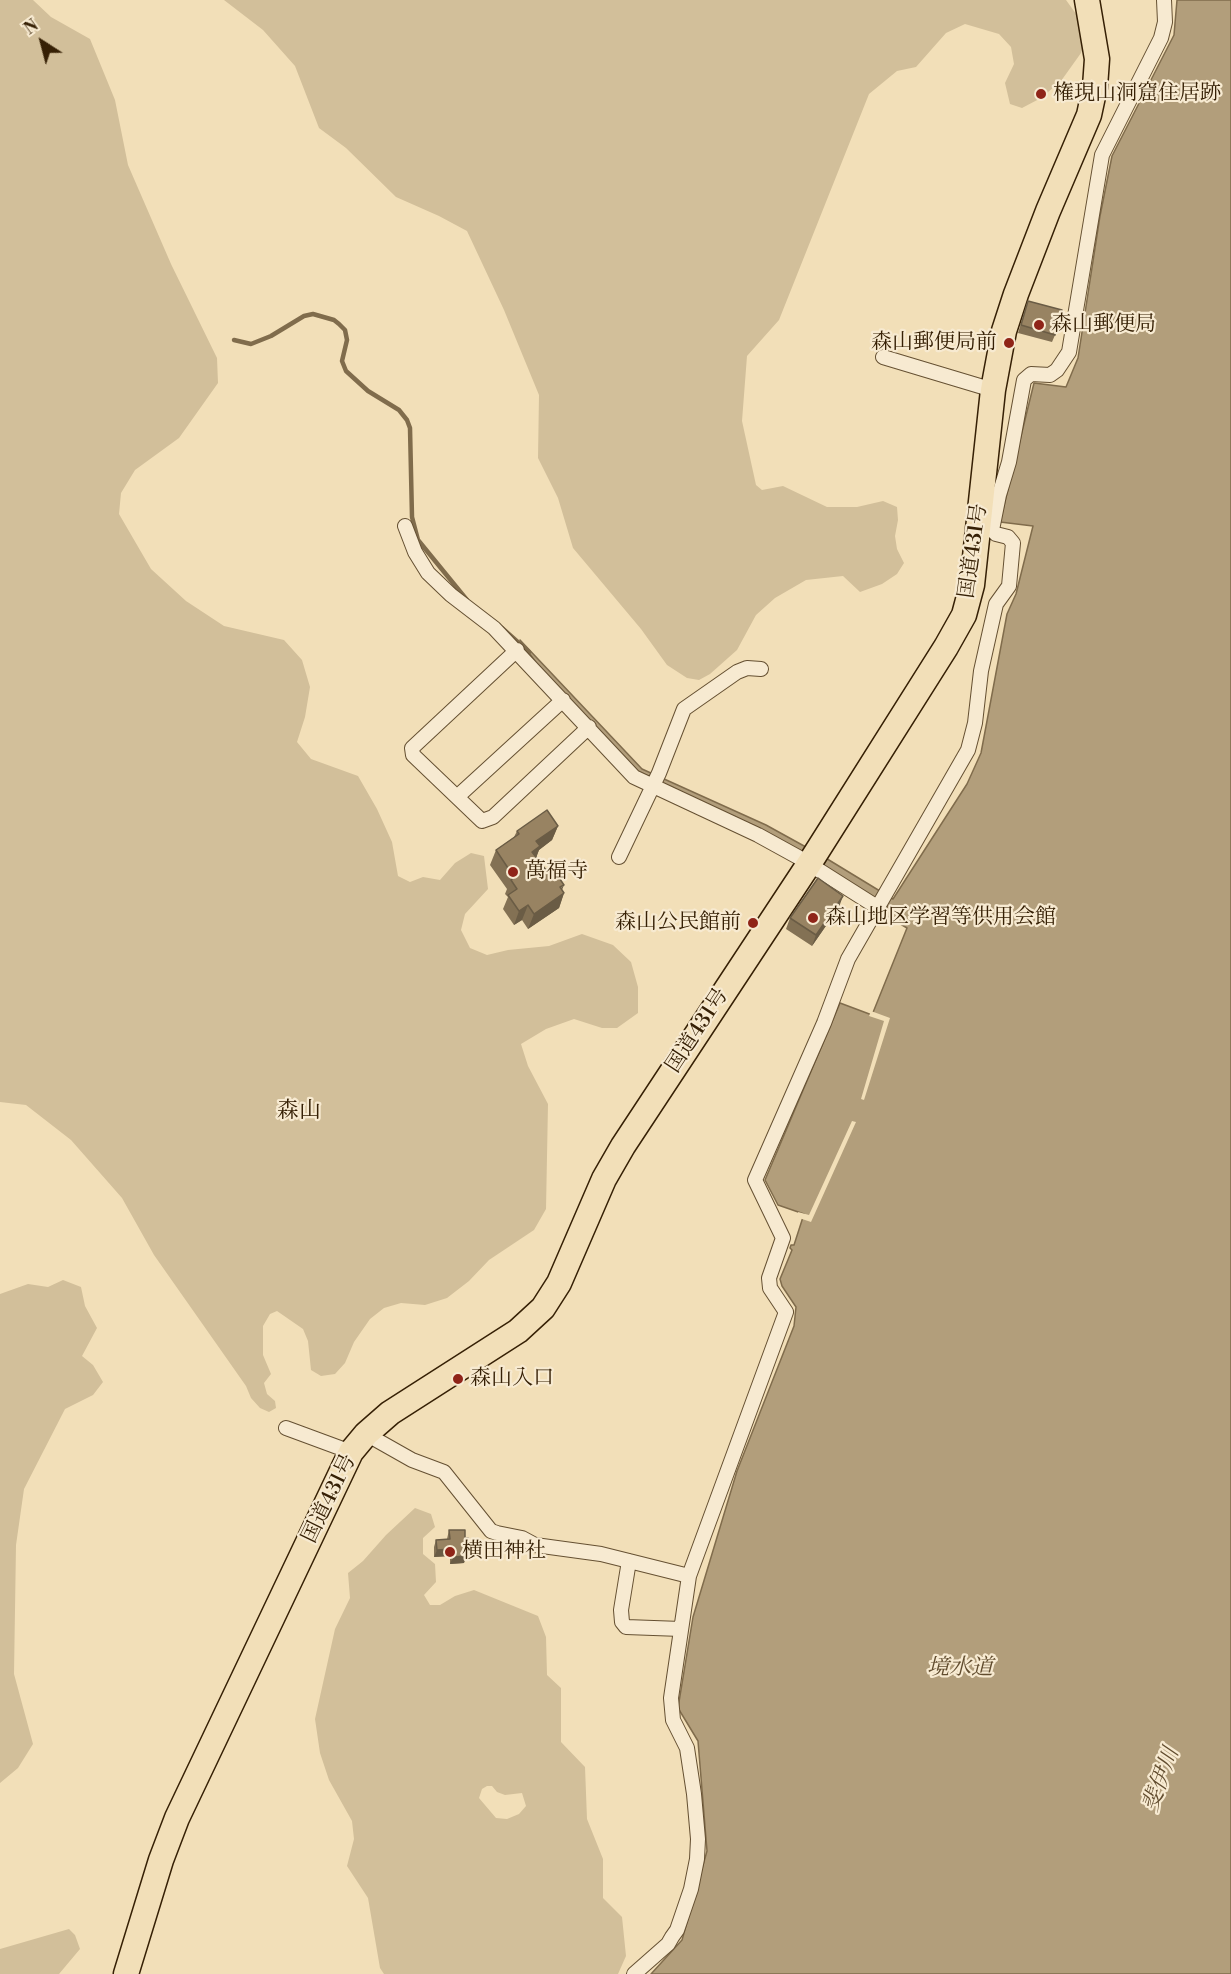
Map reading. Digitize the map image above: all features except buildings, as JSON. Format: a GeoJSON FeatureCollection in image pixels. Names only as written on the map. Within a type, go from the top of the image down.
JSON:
{"type":"FeatureCollection","features":[{"type":"Feature","properties":{"kind":"highway","name":"国道431号"},"geometry":{"type":"LineString","coordinates":[[126,1974],[161,1860],[177,1818],[358,1443],[390,1413],[518,1331],[543,1308],[559,1283],[604,1179],[623,1146],[812,858],[964,615],[991,494],[993,390],[1004,331],[1016,294],[1089,115],[1095,87],[1097,59],[1087,0]]}},
{"type":"Feature","properties":{"kind":"street"},"geometry":{"type":"LineString","coordinates":[[634,1974],[668,1944],[677,1929],[691,1889],[698,1839],[687,1748],[673,1720],[671,1704],[689,1576],[786,1312],[770,1288],[769,1278],[783,1238],[755,1180],[824,1023],[848,959],[972,740],[981,671],[996,604],[1009,586],[1013,543],[1008,537],[996,534],[992,530],[991,494],[1009,462],[1024,380],[1031,374],[1050,375],[1054,373],[1069,352],[1102,154],[1161,38],[1165,22],[1164,0]]}},
{"type":"Feature","properties":{"kind":"street"},"geometry":{"type":"LineString","coordinates":[[883,357],[993,390]]}},
{"type":"Feature","properties":{"kind":"street"},"geometry":{"type":"LineString","coordinates":[[405,526],[415,552],[428,573],[517,650],[634,777],[655,781],[758,835],[812,858],[881,900]]}},
{"type":"Feature","properties":{"kind":"street"},"geometry":{"type":"LineString","coordinates":[[517,650],[412,748],[413,755],[482,821],[493,817],[589,728]]}},
{"type":"Feature","properties":{"kind":"street"},"geometry":{"type":"LineString","coordinates":[[619,857],[655,781],[684,709],[737,672],[747,668],[761,669]]}},
{"type":"Feature","properties":{"kind":"street"},"geometry":{"type":"LineString","coordinates":[[457,797],[563,700]]}},
{"type":"Feature","properties":{"kind":"street"},"geometry":{"type":"LineString","coordinates":[[286,1428],[358,1443],[444,1472],[491,1531],[496,1533],[522,1538],[535,1545],[601,1554],[689,1576]]}},
{"type":"Feature","properties":{"kind":"street"},"geometry":{"type":"LineString","coordinates":[[628,1561],[621,1610],[622,1622],[626,1627],[681,1629]]}},
{"type":"Feature","properties":{"kind":"shaded area"},"geometry":{"type":"Polygon","coordinates":[[[0,0],[33,0],[51,17],[90,39],[115,100],[128,165],[171,264],[217,358],[218,383],[179,438],[135,470],[121,493],[119,514],[151,569],[186,601],[224,626],[284,640],[302,660],[310,687],[305,717],[297,742],[311,759],[358,776],[392,842],[398,876],[410,882],[423,877],[440,880],[455,863],[471,853],[484,856],[488,889],[465,914],[461,930],[470,948],[487,955],[508,950],[549,946],[582,934],[613,945],[631,962],[638,987],[638,1013],[617,1028],[602,1028],[574,1019],[546,1029],[521,1044],[528,1066],[548,1104],[546,1209],[534,1230],[489,1260],[469,1281],[447,1298],[425,1305],[401,1303],[384,1308],[370,1319],[354,1342],[345,1363],[335,1374],[321,1376],[311,1370],[308,1341],[303,1329],[277,1311],[270,1314],[263,1326],[263,1355],[271,1374],[264,1383],[267,1394],[275,1401],[276,1408],[269,1412],[260,1408],[251,1398],[246,1386],[154,1255],[122,1198],[71,1140],[26,1105],[0,1102],[0,0]]]}},
{"type":"Feature","properties":{"kind":"shaded area"},"geometry":{"type":"Polygon","coordinates":[[[224,0],[1066,0],[1079,18],[1087,37],[1081,53],[1061,81],[1041,98],[1022,108],[1010,104],[1005,83],[1014,64],[1011,47],[999,34],[965,24],[946,33],[916,67],[897,71],[869,94],[779,320],[747,356],[742,421],[756,485],[762,490],[783,486],[827,507],[857,507],[883,501],[897,507],[898,520],[895,536],[897,549],[904,563],[897,574],[882,584],[860,592],[843,576],[806,580],[775,598],[756,615],[737,650],[710,674],[699,680],[687,678],[667,665],[641,629],[573,548],[558,498],[538,458],[539,395],[504,310],[467,231],[396,197],[346,148],[319,128],[295,66],[263,30],[224,0]]]}},
{"type":"Feature","properties":{"kind":"shaded area"},"geometry":{"type":"Polygon","coordinates":[[[63,1280],[81,1287],[85,1306],[97,1328],[82,1356],[93,1365],[103,1382],[93,1395],[65,1409],[24,1489],[16,1545],[14,1674],[33,1744],[18,1768],[0,1783],[0,1294],[28,1284],[48,1287],[63,1280]]]}},
{"type":"Feature","properties":{"kind":"shaded area"},"geometry":{"type":"Polygon","coordinates":[[[415,1508],[431,1514],[435,1527],[423,1538],[423,1554],[435,1564],[436,1582],[424,1595],[430,1605],[440,1605],[455,1596],[474,1590],[538,1616],[546,1637],[547,1675],[561,1688],[561,1742],[585,1767],[587,1819],[603,1859],[603,1898],[622,1917],[626,1956],[618,1974],[384,1974],[380,1968],[368,1898],[347,1866],[354,1839],[352,1821],[329,1780],[320,1753],[315,1719],[335,1629],[350,1598],[348,1573],[363,1561],[415,1508]],[[492,1786],[482,1789],[479,1798],[496,1818],[507,1819],[519,1814],[526,1806],[522,1793],[505,1795],[497,1792],[492,1786]]]}},
{"type":"Feature","properties":{"kind":"shaded area"},"geometry":{"type":"Polygon","coordinates":[[[69,1929],[75,1935],[80,1949],[59,1974],[0,1974],[0,1949],[69,1929]]]}},
{"type":"Feature","properties":{"kind":"water","name":"境水道"},"geometry":{"type":"Polygon","coordinates":[[[1177,0],[1231,0],[1231,1974],[651,1974],[682,1940],[707,1851],[698,1741],[678,1708],[693,1617],[737,1471],[794,1326],[796,1307],[780,1279],[804,1214],[778,1205],[765,1180],[840,1003],[872,1015],[907,928],[884,914],[888,906],[640,775],[537,664],[520,640],[642,769],[766,825],[893,899],[967,784],[981,753],[1007,614],[1016,594],[1033,526],[1000,522],[1034,383],[1066,387],[1078,358],[1100,216],[1112,156],[1174,35],[1177,0]]]}},
{"type":"Feature","properties":{"kind":"pier"},"geometry":{"type":"Polygon","coordinates":[[[871,1011],[890,1018],[864,1100],[861,1099],[884,1021],[869,1016],[871,1011]]]}},
{"type":"Feature","properties":{"kind":"pier"},"geometry":{"type":"Polygon","coordinates":[[[852,1121],[856,1122],[811,1222],[799,1218],[798,1212],[809,1215],[852,1121]]]}},
{"type":"Feature","properties":{"kind":"waterway"},"geometry":{"type":"LineString","coordinates":[[234,340],[251,344],[271,336],[304,316],[313,314],[334,320],[345,330],[347,340],[342,361],[346,371],[368,391],[399,410],[410,428],[412,517],[418,540],[467,600]]}},
{"type":"Feature","properties":{"kind":"waterway"},"geometry":{"type":"LineString","coordinates":[[502,628],[529,652]]}},
{"type":"Feature","properties":{"kind":"place","name":"権現山洞窟住居跡"},"geometry":{"type":"Point","coordinates":[1041,94]}},
{"type":"Feature","properties":{"kind":"place","name":"森山郵便局"},"geometry":{"type":"Point","coordinates":[1039,325]}},
{"type":"Feature","properties":{"kind":"place","name":"森山郵便局前"},"geometry":{"type":"Point","coordinates":[1009,343]}},
{"type":"Feature","properties":{"kind":"place","name":"萬福寺"},"geometry":{"type":"Point","coordinates":[513,872]}},
{"type":"Feature","properties":{"kind":"place","name":"森山地区学習等供用会館"},"geometry":{"type":"Point","coordinates":[813,918]}},
{"type":"Feature","properties":{"kind":"place","name":"森山公民館前"},"geometry":{"type":"Point","coordinates":[753,923]}},
{"type":"Feature","properties":{"kind":"place","name":"森山入口"},"geometry":{"type":"Point","coordinates":[458,1379]}},
{"type":"Feature","properties":{"kind":"place","name":"横田神社"},"geometry":{"type":"Point","coordinates":[450,1552]}},
{"type":"Feature","properties":{"kind":"district","name":"森山"},"geometry":{"type":"Point","coordinates":[299,1112]}},
{"type":"Feature","properties":{"kind":"water label","name":"斐伊川"},"geometry":{"type":"Point","coordinates":[1162,1780]}}]}
